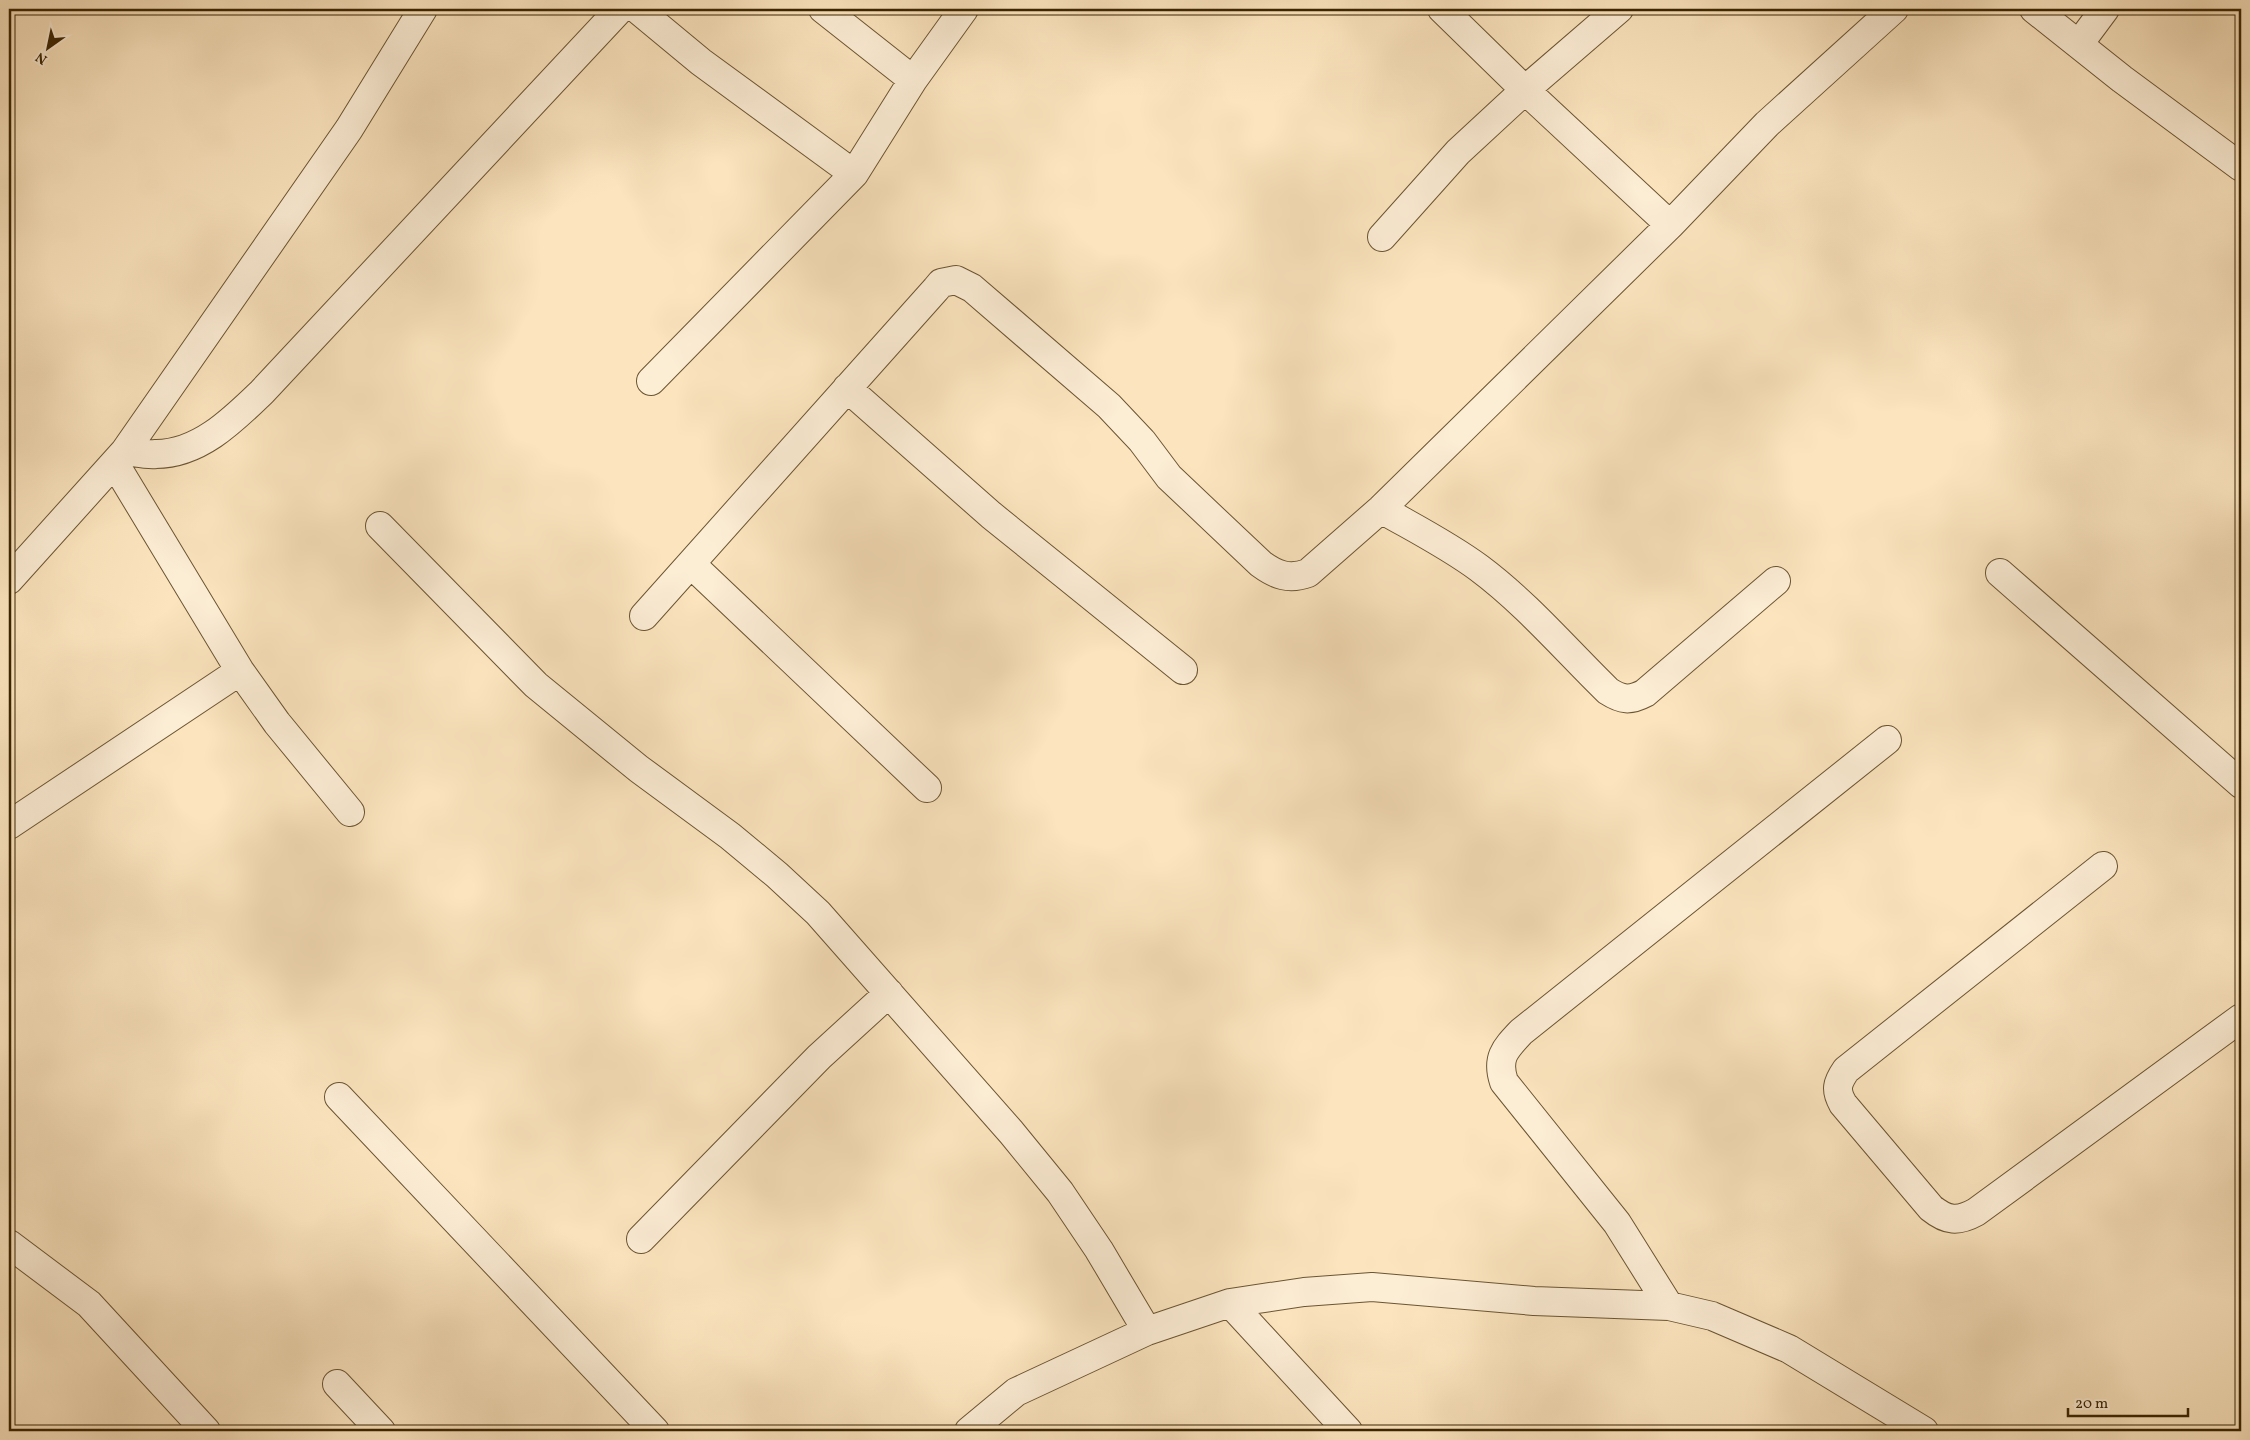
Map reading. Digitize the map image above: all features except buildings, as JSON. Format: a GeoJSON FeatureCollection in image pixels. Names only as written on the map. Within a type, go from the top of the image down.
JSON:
{"type":"FeatureCollection","features":[{"type":"Feature","properties":{"kind":"street"},"geometry":{"type":"LineString","coordinates":[[9,580],[120,457],[349,129],[423,9]]}},
{"type":"Feature","properties":{"kind":"street"},"geometry":{"type":"LineString","coordinates":[[120,457],[179,450],[207,439],[231,422],[262,392],[620,9]]}},
{"type":"Feature","properties":{"kind":"street"},"geometry":{"type":"LineString","coordinates":[[637,9],[701,62],[854,174]]}},
{"type":"Feature","properties":{"kind":"street"},"geometry":{"type":"LineString","coordinates":[[823,9],[913,80]]}},
{"type":"Feature","properties":{"kind":"street"},"geometry":{"type":"LineString","coordinates":[[651,381],[854,174],[913,80],[964,9]]}},
{"type":"Feature","properties":{"kind":"street"},"geometry":{"type":"LineString","coordinates":[[1442,9],[1525,90],[1670,225]]}},
{"type":"Feature","properties":{"kind":"street"},"geometry":{"type":"LineString","coordinates":[[1382,237],[1458,152],[1525,90],[1619,9]]}},
{"type":"Feature","properties":{"kind":"street"},"geometry":{"type":"LineString","coordinates":[[644,616],[941,283],[956,280],[972,288],[1109,406],[1142,441],[1168,477],[1261,564],[1274,574],[1296,578],[1308,573],[1381,509],[1670,225],[1767,124],[1894,9]]}},
{"type":"Feature","properties":{"kind":"street"},"geometry":{"type":"LineString","coordinates":[[2034,9],[2122,79],[2241,167]]}},
{"type":"Feature","properties":{"kind":"street"},"geometry":{"type":"LineString","coordinates":[[2079,44],[2105,9]]}},
{"type":"Feature","properties":{"kind":"street"},"geometry":{"type":"LineString","coordinates":[[847,388],[991,515],[1183,670]]}},
{"type":"Feature","properties":{"kind":"street"},"geometry":{"type":"LineString","coordinates":[[120,457],[240,671],[277,723],[350,812]]}},
{"type":"Feature","properties":{"kind":"street"},"geometry":{"type":"LineString","coordinates":[[1381,509],[1452,549],[1479,568],[1506,591],[1608,691],[1625,700],[1635,699],[1645,693],[1776,581]]}},
{"type":"Feature","properties":{"kind":"street"},"geometry":{"type":"LineString","coordinates":[[380,526],[536,685],[639,769],[730,836],[777,875],[818,913],[1011,1132],[1060,1192],[1099,1250],[1147,1331]]}},
{"type":"Feature","properties":{"kind":"street"},"geometry":{"type":"LineString","coordinates":[[690,564],[927,788]]}},
{"type":"Feature","properties":{"kind":"street"},"geometry":{"type":"LineString","coordinates":[[2000,573],[2241,784]]}},
{"type":"Feature","properties":{"kind":"street"},"geometry":{"type":"LineString","coordinates":[[9,825],[240,671]]}},
{"type":"Feature","properties":{"kind":"street"},"geometry":{"type":"LineString","coordinates":[[1669,1306],[1617,1223],[1504,1082],[1500,1071],[1503,1055],[1521,1032],[1886,740]]}},
{"type":"Feature","properties":{"kind":"street"},"geometry":{"type":"LineString","coordinates":[[2103,866],[1846,1070],[1839,1080],[1837,1087],[1838,1095],[1843,1104],[1931,1208],[1948,1219],[1957,1220],[1976,1212],[2241,1018]]}},
{"type":"Feature","properties":{"kind":"street"},"geometry":{"type":"LineString","coordinates":[[641,1239],[818,1057],[889,993]]}},
{"type":"Feature","properties":{"kind":"street"},"geometry":{"type":"LineString","coordinates":[[340,1097],[655,1431]]}},
{"type":"Feature","properties":{"kind":"street"},"geometry":{"type":"LineString","coordinates":[[9,1244],[89,1304],[206,1431]]}},
{"type":"Feature","properties":{"kind":"street"},"geometry":{"type":"LineString","coordinates":[[970,1431],[1016,1392],[1147,1331],[1230,1303],[1304,1292],[1372,1287],[1534,1301],[1669,1306],[1712,1316],[1789,1349],[1924,1431]]}},
{"type":"Feature","properties":{"kind":"street"},"geometry":{"type":"LineString","coordinates":[[1230,1303],[1348,1431]]}},
{"type":"Feature","properties":{"kind":"street"},"geometry":{"type":"LineString","coordinates":[[337,1384],[381,1431]]}}]}
